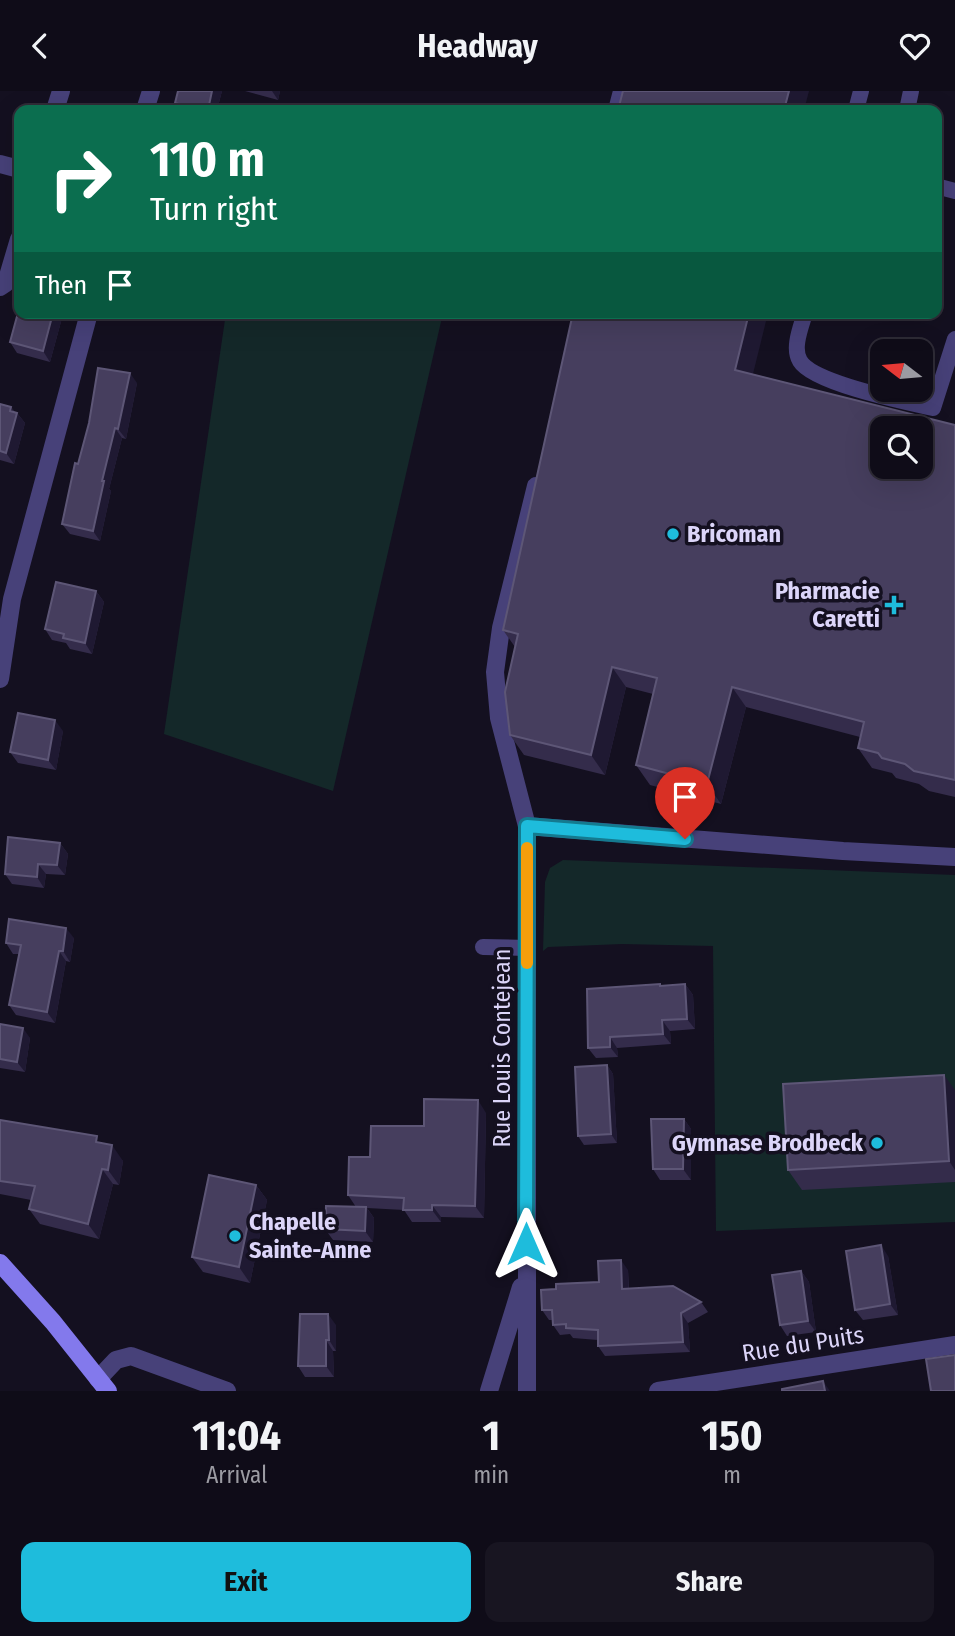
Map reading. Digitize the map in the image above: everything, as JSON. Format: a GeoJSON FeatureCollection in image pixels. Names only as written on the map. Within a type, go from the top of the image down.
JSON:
{"type":"FeatureCollection","features":[{"type":"Feature","properties":{"kind":"street"},"geometry":{"type":"LineString","coordinates":[[3,285],[14,253]]}},
{"type":"Feature","properties":{"kind":"street"},"geometry":{"type":"LineString","coordinates":[[0,680],[12,599],[87,319]]}},
{"type":"Feature","properties":{"kind":"street","name":"Rue Louis Contejean"},"geometry":{"type":"LineString","coordinates":[[527,1391],[527,826],[499,718],[495,672],[501,628],[540,470]]}},
{"type":"Feature","properties":{"kind":"street"},"geometry":{"type":"LineString","coordinates":[[527,826],[843,851],[955,857]]}},
{"type":"Feature","properties":{"kind":"street"},"geometry":{"type":"LineString","coordinates":[[0,1263],[53,1322],[99,1387],[117,1360],[131,1356],[227,1391]]}},
{"type":"Feature","properties":{"kind":"street","name":"Rue Louis Contejean"},"geometry":{"type":"LineString","coordinates":[[489,1391],[526,1271]]}},
{"type":"Feature","properties":{"kind":"street","name":"Rue du Puits"},"geometry":{"type":"LineString","coordinates":[[658,1391],[955,1345]]}},
{"type":"Feature","properties":{"kind":"lane"},"geometry":{"type":"LineString","coordinates":[[803,319],[796,348],[799,361],[812,373],[878,395],[933,408],[955,339]]}},
{"type":"Feature","properties":{"kind":"lane"},"geometry":{"type":"LineString","coordinates":[[483,947],[527,948]]}},
{"type":"Feature","properties":{"kind":"green space"},"geometry":{"type":"Polygon","coordinates":[[[225,319],[442,319],[333,791],[164,734],[225,319]]]}},
{"type":"Feature","properties":{"kind":"green space"},"geometry":{"type":"Polygon","coordinates":[[[563,860],[955,875],[955,1222],[716,1231],[713,946],[622,944],[548,947],[543,951],[545,882],[550,868],[563,860]]]}},
{"type":"Feature","properties":{"kind":"building"},"geometry":{"type":"Polygon","coordinates":[[[178,91],[212,91],[209,105],[175,103],[178,91]]]}},
{"type":"Feature","properties":{"kind":"building"},"geometry":{"type":"Polygon","coordinates":[[[623,91],[789,91],[785,105],[619,105],[623,91]]]}},
{"type":"Feature","properties":{"kind":"building"},"geometry":{"type":"Polygon","coordinates":[[[16,319],[51,319],[43,351],[10,342],[16,319]]]}},
{"type":"Feature","properties":{"kind":"building"},"geometry":{"type":"Polygon","coordinates":[[[572,319],[748,319],[735,370],[919,416],[870,416],[870,479],[933,479],[933,420],[955,425],[955,780],[914,771],[905,764],[858,748],[864,722],[732,687],[707,784],[636,765],[657,678],[612,667],[591,755],[510,735],[505,692],[518,634],[503,630],[572,319]]]}},
{"type":"Feature","properties":{"kind":"building"},"geometry":{"type":"Polygon","coordinates":[[[98,368],[130,373],[118,429],[115,428],[102,481],[93,531],[62,524],[75,463],[78,464],[89,423],[98,368]]]}},
{"type":"Feature","properties":{"kind":"building"},"geometry":{"type":"Polygon","coordinates":[[[0,404],[11,407],[10,411],[17,413],[6,453],[0,451],[0,404]]]}},
{"type":"Feature","properties":{"kind":"building"},"geometry":{"type":"Polygon","coordinates":[[[56,582],[96,591],[85,643],[63,638],[64,634],[45,629],[56,582]]]}},
{"type":"Feature","properties":{"kind":"building"},"geometry":{"type":"Polygon","coordinates":[[[18,713],[55,720],[48,760],[10,752],[18,713]]]}},
{"type":"Feature","properties":{"kind":"building"},"geometry":{"type":"Polygon","coordinates":[[[8,837],[60,843],[57,865],[38,864],[37,877],[5,874],[8,837]]]}},
{"type":"Feature","properties":{"kind":"building"},"geometry":{"type":"Polygon","coordinates":[[[9,919],[66,928],[63,951],[59,951],[47,1012],[9,1005],[21,945],[6,943],[9,919]]]}},
{"type":"Feature","properties":{"kind":"building"},"geometry":{"type":"Polygon","coordinates":[[[685,984],[687,1019],[662,1020],[663,1034],[610,1037],[610,1047],[588,1048],[587,989],[685,984]]]}},
{"type":"Feature","properties":{"kind":"building"},"geometry":{"type":"Polygon","coordinates":[[[0,1024],[23,1028],[17,1062],[0,1059],[0,1024]]]}},
{"type":"Feature","properties":{"kind":"building"},"geometry":{"type":"Polygon","coordinates":[[[607,1065],[611,1134],[578,1136],[575,1067],[607,1065]]]}},
{"type":"Feature","properties":{"kind":"building","name":"Gymnase Brodbeck"},"geometry":{"type":"Polygon","coordinates":[[[944,1075],[949,1161],[788,1170],[783,1084],[944,1075]]]}},
{"type":"Feature","properties":{"kind":"building"},"geometry":{"type":"Polygon","coordinates":[[[424,1099],[478,1100],[475,1206],[432,1205],[432,1210],[403,1210],[404,1198],[348,1195],[349,1157],[370,1157],[371,1126],[424,1126],[424,1099]]]}},
{"type":"Feature","properties":{"kind":"building"},"geometry":{"type":"Polygon","coordinates":[[[651,1119],[684,1119],[683,1169],[653,1169],[651,1119]]]}},
{"type":"Feature","properties":{"kind":"building"},"geometry":{"type":"Polygon","coordinates":[[[0,1120],[97,1136],[96,1142],[112,1145],[108,1170],[102,1169],[88,1224],[29,1209],[35,1186],[0,1181],[0,1120]]]}},
{"type":"Feature","properties":{"kind":"building","name":"Chapelle Sainte-Anne"},"geometry":{"type":"Polygon","coordinates":[[[209,1175],[256,1185],[239,1267],[192,1257],[209,1175]]]}},
{"type":"Feature","properties":{"kind":"building"},"geometry":{"type":"Polygon","coordinates":[[[326,1206],[366,1207],[365,1231],[325,1229],[326,1206]]]}},
{"type":"Feature","properties":{"kind":"building"},"geometry":{"type":"Polygon","coordinates":[[[881,1245],[890,1304],[855,1310],[846,1251],[881,1245]]]}},
{"type":"Feature","properties":{"kind":"building"},"geometry":{"type":"Polygon","coordinates":[[[621,1260],[622,1289],[673,1286],[701,1302],[681,1313],[683,1342],[598,1346],[598,1330],[566,1328],[566,1324],[553,1325],[552,1310],[542,1310],[541,1290],[556,1289],[556,1284],[599,1282],[598,1261],[621,1260]]]}},
{"type":"Feature","properties":{"kind":"building"},"geometry":{"type":"Polygon","coordinates":[[[801,1271],[808,1321],[780,1325],[772,1275],[801,1271]]]}},
{"type":"Feature","properties":{"kind":"building"},"geometry":{"type":"Polygon","coordinates":[[[300,1314],[328,1314],[326,1366],[298,1366],[300,1314]]]}},
{"type":"Feature","properties":{"kind":"building"},"geometry":{"type":"Polygon","coordinates":[[[955,1355],[955,1391],[931,1391],[926,1359],[955,1355]]]}},
{"type":"Feature","properties":{"kind":"building"},"geometry":{"type":"Polygon","coordinates":[[[823,1381],[825,1391],[782,1391],[782,1389],[823,1381]]]}},
{"type":"Feature","properties":{"kind":"slow traffic"},"geometry":{"type":"LineString","coordinates":[[527,848],[527,963]]}},
{"type":"Feature","properties":{"kind":"place","name":"Bricoman"},"geometry":{"type":"Point","coordinates":[673,534]}},
{"type":"Feature","properties":{"kind":"place","name":"Pharmacie Caretti"},"geometry":{"type":"Point","coordinates":[894,605]}},
{"type":"Feature","properties":{"kind":"place","name":"Gymnase Brodbeck"},"geometry":{"type":"Point","coordinates":[877,1143]}},
{"type":"Feature","properties":{"kind":"place","name":"Chapelle Sainte-Anne"},"geometry":{"type":"Point","coordinates":[235,1236]}},
{"type":"Feature","properties":{"kind":"route"},"geometry":{"type":"LineString","coordinates":[[526,1244],[527,826],[685,839]]}}]}
